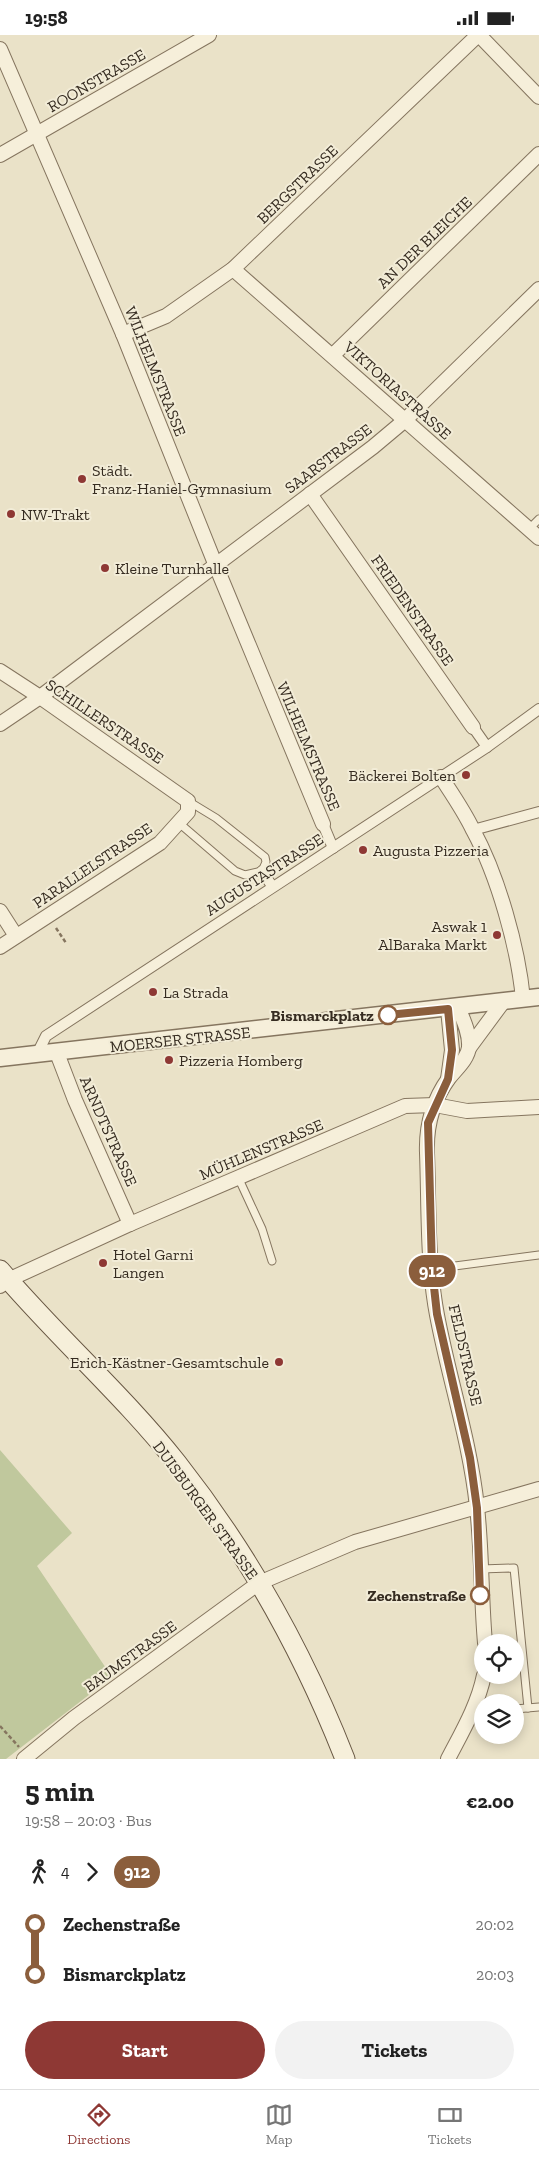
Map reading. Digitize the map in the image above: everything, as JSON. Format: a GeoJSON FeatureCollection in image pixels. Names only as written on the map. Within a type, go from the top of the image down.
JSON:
{"type":"FeatureCollection","features":[{"type":"Feature","properties":{"kind":"main road","name":"DUISBURGER STRASSE"},"geometry":{"type":"LineString","coordinates":[[3,1279],[105,1381],[177,1463],[241,1552],[323,1702],[345,1759]]}},
{"type":"Feature","properties":{"kind":"street","name":"ROONSTRASSE"},"geometry":{"type":"LineString","coordinates":[[0,155],[209,35]]}},
{"type":"Feature","properties":{"kind":"street"},"geometry":{"type":"LineString","coordinates":[[478,35],[539,97]]}},
{"type":"Feature","properties":{"kind":"street","name":"BERGSTRASSE"},"geometry":{"type":"LineString","coordinates":[[123,334],[166,316],[233,269],[478,35]]}},
{"type":"Feature","properties":{"kind":"street","name":"WILHELMSTRASSE"},"geometry":{"type":"LineString","coordinates":[[0,49],[123,334],[332,848]]}},
{"type":"Feature","properties":{"kind":"street","name":"AN DER BLEICHE"},"geometry":{"type":"LineString","coordinates":[[333,355],[539,154]]}},
{"type":"Feature","properties":{"kind":"street","name":"VIKTORIASTRASSE"},"geometry":{"type":"LineString","coordinates":[[233,269],[333,355],[404,421],[534,533]]}},
{"type":"Feature","properties":{"kind":"street","name":"SAARSTRASSE"},"geometry":{"type":"LineString","coordinates":[[0,723],[40,697],[216,566],[404,421],[539,289]]}},
{"type":"Feature","properties":{"kind":"street","name":"FRIEDENSTRASSE"},"geometry":{"type":"LineString","coordinates":[[310,494],[487,747]]}},
{"type":"Feature","properties":{"kind":"street","name":"SCHILLERSTRASSE"},"geometry":{"type":"LineString","coordinates":[[0,671],[188,801]]}},
{"type":"Feature","properties":{"kind":"street","name":"AUGUSTASTRASSE"},"geometry":{"type":"LineString","coordinates":[[37,1054],[46,1035],[487,747],[539,709]]}},
{"type":"Feature","properties":{"kind":"street"},"geometry":{"type":"LineString","coordinates":[[441,777],[473,830],[496,881],[521,980],[531,998]]}},
{"type":"Feature","properties":{"kind":"street","name":"PARALLELSTRASSE"},"geometry":{"type":"LineString","coordinates":[[0,947],[160,843],[188,812],[188,801]]}},
{"type":"Feature","properties":{"kind":"street"},"geometry":{"type":"LineString","coordinates":[[473,830],[539,812]]}},
{"type":"Feature","properties":{"kind":"street"},"geometry":{"type":"LineString","coordinates":[[262,871],[272,886]]}},
{"type":"Feature","properties":{"kind":"street"},"geometry":{"type":"LineString","coordinates":[[0,911],[16,936]]}},
{"type":"Feature","properties":{"kind":"street","name":"MOERSER STRASSE"},"geometry":{"type":"LineString","coordinates":[[0,1057],[57,1053],[531,998]]}},
{"type":"Feature","properties":{"kind":"street","name":"FELDSTRASSE"},"geometry":{"type":"LineString","coordinates":[[484,1634],[479,1569],[477,1508],[468,1441],[437,1314],[432,1269],[426,1144],[428,1123],[448,1079],[460,1067],[470,1048],[502,1002]]}},
{"type":"Feature","properties":{"kind":"street"},"geometry":{"type":"LineString","coordinates":[[453,1008],[465,1022],[470,1048]]}},
{"type":"Feature","properties":{"kind":"street","name":"FELDSTRASSE"},"geometry":{"type":"LineString","coordinates":[[448,1079],[452,1050],[453,1008]]}},
{"type":"Feature","properties":{"kind":"street","name":"ARNDTSTRASSE"},"geometry":{"type":"LineString","coordinates":[[57,1053],[75,1101],[130,1224]]}},
{"type":"Feature","properties":{"kind":"street","name":"MÜHLENSTRASSE"},"geometry":{"type":"LineString","coordinates":[[3,1279],[405,1106],[435,1105],[467,1111],[539,1107]]}},
{"type":"Feature","properties":{"kind":"street"},"geometry":{"type":"LineString","coordinates":[[259,1583],[355,1542],[539,1489]]}},
{"type":"Feature","properties":{"kind":"street","name":"BAUMSTRASSE"},"geometry":{"type":"LineString","coordinates":[[26,1758],[74,1718],[259,1583]]}},
{"type":"Feature","properties":{"kind":"street"},"geometry":{"type":"LineString","coordinates":[[448,1759],[474,1717]]}},
{"type":"Feature","properties":{"kind":"lane"},"geometry":{"type":"LineString","coordinates":[[534,533],[539,519]]}},
{"type":"Feature","properties":{"kind":"lane"},"geometry":{"type":"LineString","coordinates":[[179,823],[235,871],[245,875],[262,871],[266,862],[265,857],[216,818],[188,801]]}},
{"type":"Feature","properties":{"kind":"lane"},"geometry":{"type":"LineString","coordinates":[[238,1177],[262,1229],[272,1261]]}},
{"type":"Feature","properties":{"kind":"lane"},"geometry":{"type":"LineString","coordinates":[[432,1269],[539,1255]]}},
{"type":"Feature","properties":{"kind":"lane"},"geometry":{"type":"LineString","coordinates":[[479,1569],[514,1568],[528,1708]]}},
{"type":"Feature","properties":{"kind":"lane"},"geometry":{"type":"LineString","coordinates":[[524,1708],[539,1707]]}},
{"type":"Feature","properties":{"kind":"path"},"geometry":{"type":"LineString","coordinates":[[48,916],[66,943]]}},
{"type":"Feature","properties":{"kind":"path"},"geometry":{"type":"LineString","coordinates":[[0,1726],[26,1758]]}},
{"type":"Feature","properties":{"kind":"green space"},"geometry":{"type":"Polygon","coordinates":[[[0,1450],[72,1533],[37,1566],[112,1677],[6,1759],[0,1759],[0,1450]]]}},
{"type":"Feature","properties":{"kind":"bus line","name":"912"},"geometry":{"type":"LineString","coordinates":[[388,1015],[448,1009],[452,1050],[448,1079],[428,1123],[426,1144],[432,1269],[437,1314],[468,1441],[477,1508],[480,1595]]}},
{"type":"Feature","properties":{"kind":"place","name":"Städt. Franz-Haniel-Gymnasium"},"geometry":{"type":"Point","coordinates":[82,479]}},
{"type":"Feature","properties":{"kind":"place","name":"NW-Trakt"},"geometry":{"type":"Point","coordinates":[11,514]}},
{"type":"Feature","properties":{"kind":"place","name":"Kleine Turnhalle"},"geometry":{"type":"Point","coordinates":[105,568]}},
{"type":"Feature","properties":{"kind":"place","name":"Bäckerei Bolten"},"geometry":{"type":"Point","coordinates":[466,775]}},
{"type":"Feature","properties":{"kind":"place","name":"Augusta Pizzeria"},"geometry":{"type":"Point","coordinates":[363,850]}},
{"type":"Feature","properties":{"kind":"place","name":"Aswak 1 AlBaraka Markt"},"geometry":{"type":"Point","coordinates":[497,935]}},
{"type":"Feature","properties":{"kind":"place","name":"La Strada"},"geometry":{"type":"Point","coordinates":[153,992]}},
{"type":"Feature","properties":{"kind":"place","name":"Bismarckplatz"},"geometry":{"type":"Point","coordinates":[388,1015]}},
{"type":"Feature","properties":{"kind":"place","name":"Pizzeria Homberg"},"geometry":{"type":"Point","coordinates":[169,1060]}},
{"type":"Feature","properties":{"kind":"place","name":"Hotel Garni Langen"},"geometry":{"type":"Point","coordinates":[103,1263]}},
{"type":"Feature","properties":{"kind":"place","name":"Erich-Kästner-Gesamtschule"},"geometry":{"type":"Point","coordinates":[279,1362]}},
{"type":"Feature","properties":{"kind":"place","name":"Zechenstraße"},"geometry":{"type":"Point","coordinates":[480,1595]}}]}
